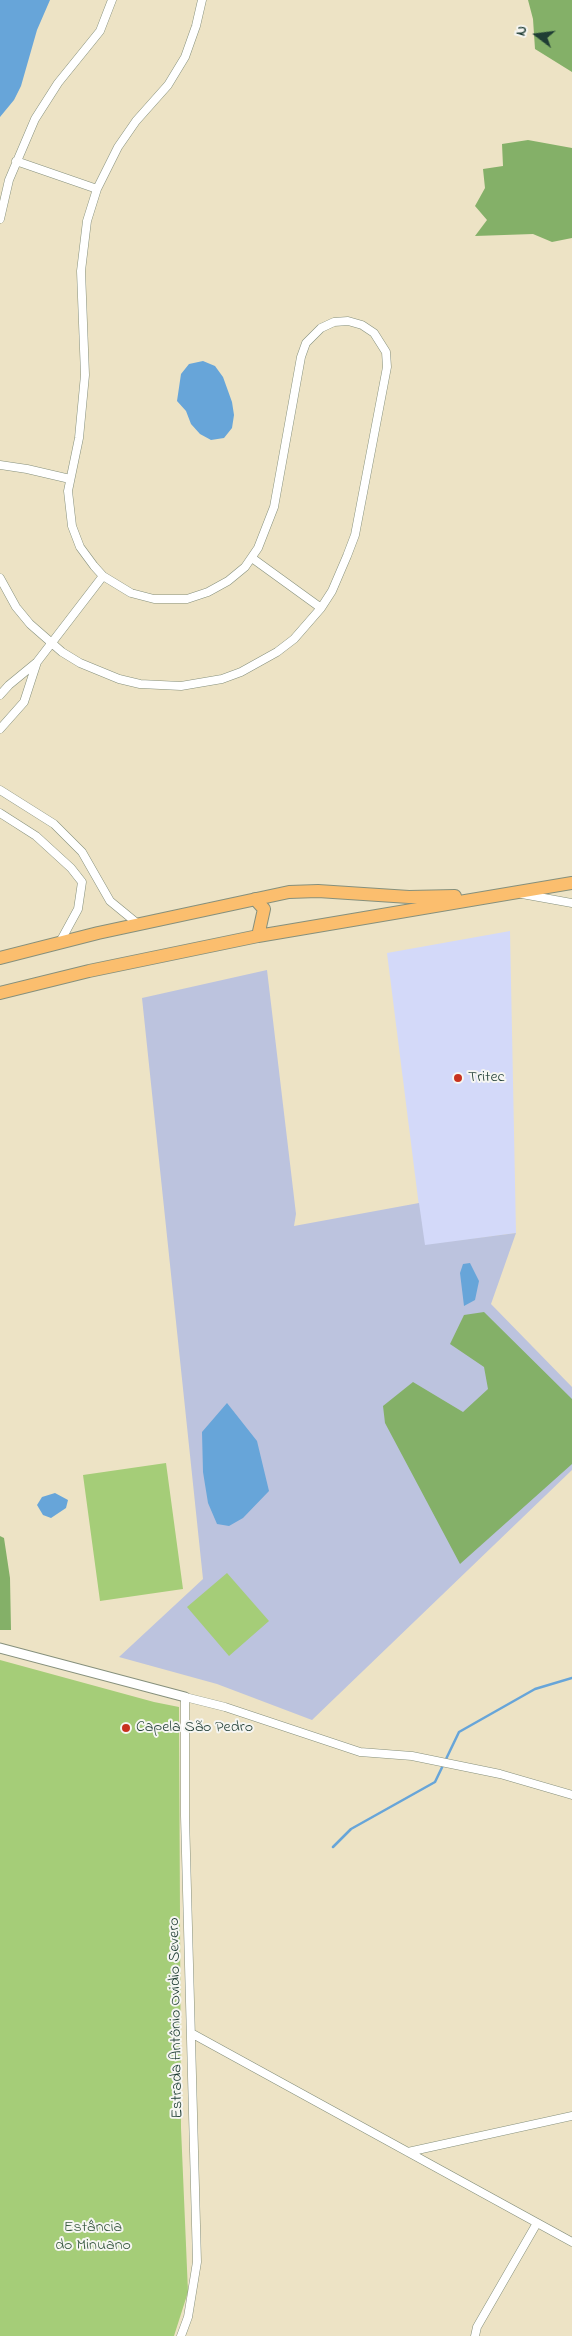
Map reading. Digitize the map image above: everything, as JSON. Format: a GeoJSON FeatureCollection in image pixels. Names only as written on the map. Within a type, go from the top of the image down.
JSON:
{"type":"FeatureCollection","features":[{"type":"Feature","properties":{"kind":"highway"},"geometry":{"type":"LineString","coordinates":[[0,958],[138,924],[289,892],[318,891],[409,896],[451,896],[572,877]]}},
{"type":"Feature","properties":{"kind":"highway"},"geometry":{"type":"LineString","coordinates":[[0,993],[80,973],[258,936],[572,883]]}},
{"type":"Feature","properties":{"kind":"highway"},"geometry":{"type":"LineString","coordinates":[[255,899],[264,909],[258,936]]}},
{"type":"Feature","properties":{"kind":"street"},"geometry":{"type":"LineString","coordinates":[[0,219],[16,161],[25,138],[46,100],[100,31],[112,0]]}},
{"type":"Feature","properties":{"kind":"street"},"geometry":{"type":"LineString","coordinates":[[0,578],[21,612],[52,644],[80,663],[119,680],[161,686],[202,684],[241,672],[272,656],[294,639],[321,608],[342,572],[355,535],[387,367],[386,352],[379,339],[362,325],[348,321],[327,324],[315,332],[306,343],[301,357],[274,507],[263,538],[252,558],[228,582],[208,592],[187,599],[165,600],[142,596],[121,588],[103,576],[87,557],[76,537],[69,508],[70,480],[79,438],[85,374],[82,254],[87,221],[97,189],[118,146],[136,121],[158,98],[177,71],[191,42],[202,0]]}},
{"type":"Feature","properties":{"kind":"street"},"geometry":{"type":"LineString","coordinates":[[16,161],[97,189]]}},
{"type":"Feature","properties":{"kind":"street"},"geometry":{"type":"LineString","coordinates":[[0,465],[41,472],[70,480]]}},
{"type":"Feature","properties":{"kind":"street"},"geometry":{"type":"LineString","coordinates":[[252,558],[321,608]]}},
{"type":"Feature","properties":{"kind":"street"},"geometry":{"type":"LineString","coordinates":[[0,696],[8,685],[37,662],[103,576]]}},
{"type":"Feature","properties":{"kind":"street"},"geometry":{"type":"LineString","coordinates":[[0,729],[24,702],[37,662]]}},
{"type":"Feature","properties":{"kind":"street"},"geometry":{"type":"LineString","coordinates":[[0,790],[54,824],[82,852],[110,901],[138,924]]}},
{"type":"Feature","properties":{"kind":"street"},"geometry":{"type":"LineString","coordinates":[[0,813],[36,836],[65,862],[82,882],[78,909],[59,944]]}},
{"type":"Feature","properties":{"kind":"street"},"geometry":{"type":"LineString","coordinates":[[516,893],[572,903]]}},
{"type":"Feature","properties":{"kind":"street"},"geometry":{"type":"LineString","coordinates":[[0,1648],[226,1707],[360,1752],[412,1756],[500,1774],[572,1795]]}},
{"type":"Feature","properties":{"kind":"street","name":"Estrada Antônio Ovidio Severo"},"geometry":{"type":"LineString","coordinates":[[181,2336],[188,2317],[197,2262],[185,1816],[185,1697]]}},
{"type":"Feature","properties":{"kind":"street"},"geometry":{"type":"LineString","coordinates":[[191,2033],[572,2242]]}},
{"type":"Feature","properties":{"kind":"street"},"geometry":{"type":"LineString","coordinates":[[408,2152],[572,2116]]}},
{"type":"Feature","properties":{"kind":"street"},"geometry":{"type":"LineString","coordinates":[[475,2336],[478,2327],[537,2223]]}},
{"type":"Feature","properties":{"kind":"shaded area","name":"Tritec"},"geometry":{"type":"Polygon","coordinates":[[[510,931],[516,1233],[424,1246],[387,953],[510,931]]]}},
{"type":"Feature","properties":{"kind":"shaded area"},"geometry":{"type":"Polygon","coordinates":[[[267,970],[296,1214],[294,1226],[419,1203],[425,1245],[516,1233],[491,1304],[572,1387],[572,1470],[312,1720],[217,1684],[119,1657],[203,1579],[142,998],[267,970]]]}},
{"type":"Feature","properties":{"kind":"green space"},"geometry":{"type":"Polygon","coordinates":[[[528,0],[572,0],[572,72],[535,49],[533,19],[528,0]]]}},
{"type":"Feature","properties":{"kind":"green space"},"geometry":{"type":"Polygon","coordinates":[[[528,140],[572,148],[572,238],[552,242],[533,234],[475,236],[487,220],[475,206],[485,188],[483,169],[503,166],[502,144],[528,140]]]}},
{"type":"Feature","properties":{"kind":"green space"},"geometry":{"type":"Polygon","coordinates":[[[484,1312],[572,1399],[572,1464],[460,1564],[385,1423],[383,1406],[413,1382],[463,1412],[488,1389],[484,1367],[450,1344],[464,1315],[484,1312]]]}},
{"type":"Feature","properties":{"kind":"green space"},"geometry":{"type":"Polygon","coordinates":[[[166,1463],[183,1589],[100,1601],[83,1475],[166,1463]]]}},
{"type":"Feature","properties":{"kind":"green space"},"geometry":{"type":"Polygon","coordinates":[[[0,1536],[4,1538],[10,1578],[11,1630],[0,1630],[0,1536]]]}},
{"type":"Feature","properties":{"kind":"green space"},"geometry":{"type":"Polygon","coordinates":[[[227,1573],[269,1621],[229,1656],[187,1607],[227,1573]]]}},
{"type":"Feature","properties":{"kind":"green space","name":"Estância do Minuano"},"geometry":{"type":"Polygon","coordinates":[[[0,1660],[154,1702],[179,1707],[181,2128],[188,2292],[174,2336],[0,2336],[0,1660]]]}},
{"type":"Feature","properties":{"kind":"water"},"geometry":{"type":"Polygon","coordinates":[[[0,0],[50,0],[37,30],[21,86],[14,100],[0,117],[0,0]]]}},
{"type":"Feature","properties":{"kind":"water"},"geometry":{"type":"Polygon","coordinates":[[[203,361],[215,366],[223,377],[232,402],[234,415],[232,428],[224,438],[211,440],[200,434],[191,424],[186,411],[177,401],[181,374],[189,364],[203,361]]]}},
{"type":"Feature","properties":{"kind":"water"},"geometry":{"type":"Polygon","coordinates":[[[470,1263],[479,1281],[475,1300],[464,1306],[460,1273],[463,1264],[470,1263]]]}},
{"type":"Feature","properties":{"kind":"water"},"geometry":{"type":"Polygon","coordinates":[[[227,1403],[257,1441],[269,1491],[243,1518],[229,1526],[217,1524],[208,1503],[203,1472],[202,1432],[227,1403]]]}},
{"type":"Feature","properties":{"kind":"water"},"geometry":{"type":"Polygon","coordinates":[[[55,1493],[68,1500],[66,1508],[51,1518],[43,1515],[37,1505],[42,1497],[55,1493]]]}},
{"type":"Feature","properties":{"kind":"waterway"},"geometry":{"type":"LineString","coordinates":[[333,1847],[351,1829],[435,1782],[459,1732],[535,1689],[572,1678]]}},
{"type":"Feature","properties":{"kind":"place","name":"Tritec"},"geometry":{"type":"Point","coordinates":[458,1078]}},
{"type":"Feature","properties":{"kind":"place","name":"Capela São Pedro"},"geometry":{"type":"Point","coordinates":[126,1728]}}]}
